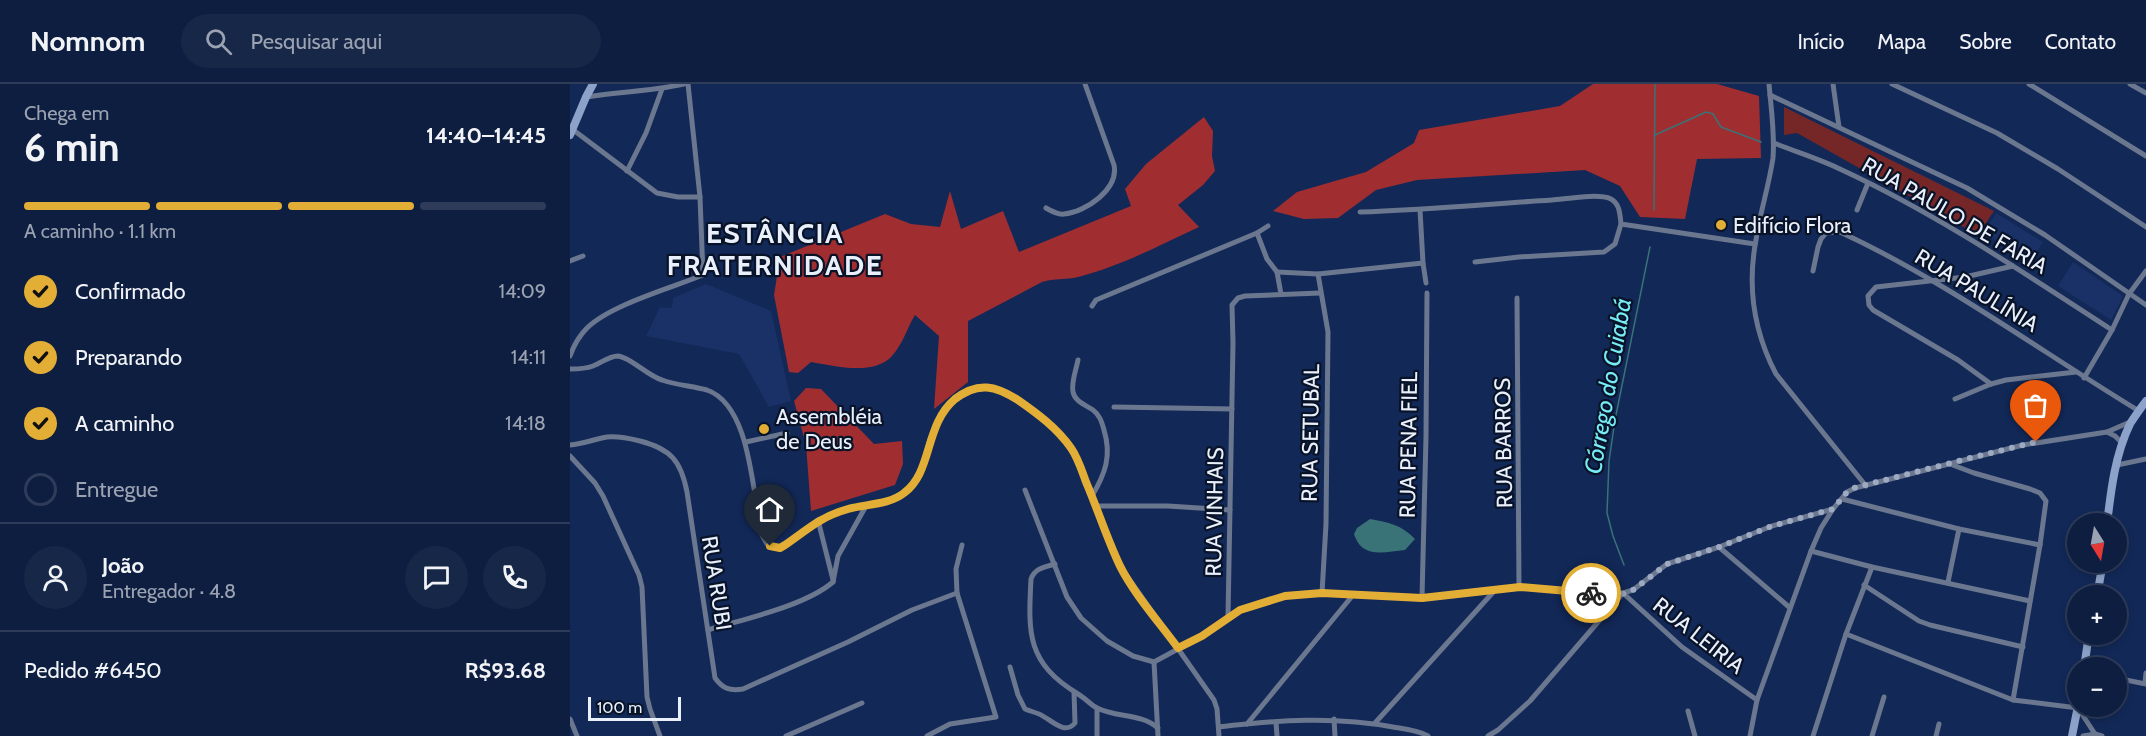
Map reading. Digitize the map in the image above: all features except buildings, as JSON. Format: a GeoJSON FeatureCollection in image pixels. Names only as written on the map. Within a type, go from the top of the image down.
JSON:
{"type":"FeatureCollection","features":[{"type":"Feature","properties":{"kind":"street"},"geometry":{"type":"LineString","coordinates":[[593,84],[571,132],[657,193],[678,197],[700,197]]}},
{"type":"Feature","properties":{"kind":"street"},"geometry":{"type":"LineString","coordinates":[[570,356],[580,337],[601,317],[703,275],[700,197],[686,84],[662,89],[643,87],[586,97]]}},
{"type":"Feature","properties":{"kind":"street"},"geometry":{"type":"LineString","coordinates":[[1046,208],[1063,214],[1082,209],[1097,200],[1114,176],[1114,165],[1085,84]]}},
{"type":"Feature","properties":{"kind":"street"},"geometry":{"type":"LineString","coordinates":[[1769,84],[1773,159],[1755,244],[1752,293],[1755,317],[1766,354],[1776,374],[1866,486]]}},
{"type":"Feature","properties":{"kind":"street"},"geometry":{"type":"LineString","coordinates":[[1833,84],[1839,127]]}},
{"type":"Feature","properties":{"kind":"street"},"geometry":{"type":"LineString","coordinates":[[1892,84],[1996,133],[2058,169],[2146,227]]}},
{"type":"Feature","properties":{"kind":"street"},"geometry":{"type":"LineString","coordinates":[[2029,84],[2037,86],[2146,156]]}},
{"type":"Feature","properties":{"kind":"street"},"geometry":{"type":"LineString","coordinates":[[2130,84],[2146,93]]}},
{"type":"Feature","properties":{"kind":"street"},"geometry":{"type":"LineString","coordinates":[[627,171],[646,133],[662,89]]}},
{"type":"Feature","properties":{"kind":"street"},"geometry":{"type":"LineString","coordinates":[[1770,95],[1976,194],[2038,231],[2146,305]]}},
{"type":"Feature","properties":{"kind":"street","name":"RUA PAULO DE FARIA"},"geometry":{"type":"LineString","coordinates":[[1773,143],[1821,161],[1868,183],[1960,232],[2112,330]]}},
{"type":"Feature","properties":{"kind":"street"},"geometry":{"type":"LineString","coordinates":[[1857,210],[1868,183]]}},
{"type":"Feature","properties":{"kind":"street"},"geometry":{"type":"LineString","coordinates":[[1360,212],[1420,210],[1594,197],[1612,200],[1619,211],[1621,224],[1615,244],[1604,252],[1475,262]]}},
{"type":"Feature","properties":{"kind":"street"},"geometry":{"type":"LineString","coordinates":[[1420,210],[1426,283]]}},
{"type":"Feature","properties":{"kind":"street"},"geometry":{"type":"LineString","coordinates":[[1621,224],[1755,244]]}},
{"type":"Feature","properties":{"kind":"street"},"geometry":{"type":"LineString","coordinates":[[1092,306],[1096,300],[1257,233],[1268,226]]}},
{"type":"Feature","properties":{"kind":"street","name":"RUA PAULÍNIA"},"geometry":{"type":"LineString","coordinates":[[1813,271],[1821,238],[1826,233],[1840,232],[1933,281],[2139,411]]}},
{"type":"Feature","properties":{"kind":"street"},"geometry":{"type":"LineString","coordinates":[[1257,233],[1267,258],[1277,272],[1281,294],[1320,293]]}},
{"type":"Feature","properties":{"kind":"street"},"geometry":{"type":"LineString","coordinates":[[570,261],[583,256]]}},
{"type":"Feature","properties":{"kind":"street"},"geometry":{"type":"LineString","coordinates":[[1277,272],[1318,274],[1423,263]]}},
{"type":"Feature","properties":{"kind":"street"},"geometry":{"type":"LineString","coordinates":[[1991,384],[1958,360],[1873,310],[1869,305],[1868,296],[1876,287],[1975,275],[2013,266]]}},
{"type":"Feature","properties":{"kind":"street"},"geometry":{"type":"LineString","coordinates":[[2084,378],[2112,330],[2129,294],[2146,271]]}},
{"type":"Feature","properties":{"kind":"street","name":"RUA SETUBAL"},"geometry":{"type":"LineString","coordinates":[[1318,274],[1328,332],[1326,524],[1322,593]]}},
{"type":"Feature","properties":{"kind":"street","name":"RUA PENA FIEL"},"geometry":{"type":"LineString","coordinates":[[1422,598],[1427,293]]}},
{"type":"Feature","properties":{"kind":"street","name":"RUA VINHAIS"},"geometry":{"type":"LineString","coordinates":[[1228,616],[1232,305],[1238,298],[1281,294]]}},
{"type":"Feature","properties":{"kind":"street","name":"RUA BARROS"},"geometry":{"type":"LineString","coordinates":[[1517,298],[1520,587]]}},
{"type":"Feature","properties":{"kind":"street"},"geometry":{"type":"LineString","coordinates":[[570,369],[591,367],[618,356],[652,377],[707,391],[718,397],[726,405],[746,442],[760,526],[767,544],[774,548],[780,548],[819,520],[849,509],[888,500],[906,492],[920,476],[937,423],[955,400],[964,394],[986,387],[1007,393],[1053,426],[1073,450],[1125,575],[1214,700],[1219,736]]}},
{"type":"Feature","properties":{"kind":"street"},"geometry":{"type":"LineString","coordinates":[[1078,360],[1073,394],[1076,399],[1097,414],[1102,422],[1109,450],[1105,473],[1092,496]]}},
{"type":"Feature","properties":{"kind":"street"},"geometry":{"type":"LineString","coordinates":[[1954,399],[1991,384],[2076,372]]}},
{"type":"Feature","properties":{"kind":"street"},"geometry":{"type":"LineString","coordinates":[[2109,513],[2122,444],[2132,421],[2146,401]]}},
{"type":"Feature","properties":{"kind":"street"},"geometry":{"type":"LineString","coordinates":[[1114,407],[1232,409]]}},
{"type":"Feature","properties":{"kind":"street"},"geometry":{"type":"LineString","coordinates":[[1750,736],[1757,700],[1789,607],[1821,528],[1847,492],[2023,445],[2107,432],[2132,421]]}},
{"type":"Feature","properties":{"kind":"street"},"geometry":{"type":"LineString","coordinates":[[2107,432],[2115,436],[2122,444]]}},
{"type":"Feature","properties":{"kind":"street"},"geometry":{"type":"LineString","coordinates":[[746,442],[787,433]]}},
{"type":"Feature","properties":{"kind":"street","name":"RUA RUBI"},"geometry":{"type":"LineString","coordinates":[[570,445],[622,436],[654,444],[672,456],[680,467],[684,477],[715,678],[725,689],[732,691],[743,689],[848,642],[912,610],[957,593]]}},
{"type":"Feature","properties":{"kind":"street"},"geometry":{"type":"LineString","coordinates":[[570,456],[595,483],[603,496],[639,575],[642,587],[647,697],[660,736]]}},
{"type":"Feature","properties":{"kind":"street"},"geometry":{"type":"LineString","coordinates":[[2117,465],[2146,459]]}},
{"type":"Feature","properties":{"kind":"street"},"geometry":{"type":"LineString","coordinates":[[1949,463],[2040,493],[2046,501],[2013,700]]}},
{"type":"Feature","properties":{"kind":"street"},"geometry":{"type":"LineString","coordinates":[[1025,489],[1070,604],[1092,630],[1107,641],[1133,656],[1154,662],[1202,636],[1228,616],[1255,604],[1285,596],[1322,593],[1422,598],[1520,587],[1623,594],[1633,590],[1667,564],[1772,526],[1833,509]]}},
{"type":"Feature","properties":{"kind":"street"},"geometry":{"type":"LineString","coordinates":[[1842,499],[1959,529],[2040,545]]}},
{"type":"Feature","properties":{"kind":"street"},"geometry":{"type":"LineString","coordinates":[[708,630],[792,604],[817,593],[833,582],[838,556],[866,506]]}},
{"type":"Feature","properties":{"kind":"street"},"geometry":{"type":"LineString","coordinates":[[1096,506],[1168,506],[1230,510]]}},
{"type":"Feature","properties":{"kind":"street"},"geometry":{"type":"LineString","coordinates":[[819,520],[833,582]]}},
{"type":"Feature","properties":{"kind":"street"},"geometry":{"type":"LineString","coordinates":[[1948,582],[1959,529]]}},
{"type":"Feature","properties":{"kind":"street"},"geometry":{"type":"LineString","coordinates":[[927,736],[950,724],[996,717],[957,593],[956,568],[962,545]]}},
{"type":"Feature","properties":{"kind":"street"},"geometry":{"type":"LineString","coordinates":[[1719,547],[1789,607]]}},
{"type":"Feature","properties":{"kind":"street"},"geometry":{"type":"LineString","coordinates":[[1811,552],[2030,601]]}},
{"type":"Feature","properties":{"kind":"street"},"geometry":{"type":"LineString","coordinates":[[1055,564],[1037,570],[1031,579],[1030,637],[1038,655],[1049,670],[1097,708],[1145,718],[1158,728]]}},
{"type":"Feature","properties":{"kind":"street"},"geometry":{"type":"LineString","coordinates":[[1813,736],[1846,634],[1872,567]]}},
{"type":"Feature","properties":{"kind":"street"},"geometry":{"type":"LineString","coordinates":[[1864,585],[1930,625],[2023,647]]}},
{"type":"Feature","properties":{"kind":"street"},"geometry":{"type":"LineString","coordinates":[[1375,723],[1496,589]]}},
{"type":"Feature","properties":{"kind":"street"},"geometry":{"type":"LineString","coordinates":[[1488,736],[1530,701],[1623,594]]}},
{"type":"Feature","properties":{"kind":"street","name":"RUA LEIRIA"},"geometry":{"type":"LineString","coordinates":[[1623,594],[1682,647],[1757,700]]}},
{"type":"Feature","properties":{"kind":"street"},"geometry":{"type":"LineString","coordinates":[[1247,724],[1353,595]]}},
{"type":"Feature","properties":{"kind":"street"},"geometry":{"type":"LineString","coordinates":[[1846,634],[2013,700],[2067,706]]}},
{"type":"Feature","properties":{"kind":"street"},"geometry":{"type":"LineString","coordinates":[[1154,662],[1158,736]]}},
{"type":"Feature","properties":{"kind":"street"},"geometry":{"type":"LineString","coordinates":[[1010,667],[1018,695],[1025,709],[1060,727],[1072,727],[1075,723],[1074,692]]}},
{"type":"Feature","properties":{"kind":"street"},"geometry":{"type":"LineString","coordinates":[[2127,680],[2145,684],[2146,673]]}},
{"type":"Feature","properties":{"kind":"street"},"geometry":{"type":"LineString","coordinates":[[1872,736],[1884,697]]}},
{"type":"Feature","properties":{"kind":"street"},"geometry":{"type":"LineString","coordinates":[[786,736],[862,703]]}},
{"type":"Feature","properties":{"kind":"street"},"geometry":{"type":"LineString","coordinates":[[1145,718],[1156,704]]}},
{"type":"Feature","properties":{"kind":"street"},"geometry":{"type":"LineString","coordinates":[[1097,708],[1097,736]]}},
{"type":"Feature","properties":{"kind":"street"},"geometry":{"type":"LineString","coordinates":[[1688,711],[1695,736]]}},
{"type":"Feature","properties":{"kind":"street"},"geometry":{"type":"LineString","coordinates":[[2072,736],[2076,717]]}},
{"type":"Feature","properties":{"kind":"street"},"geometry":{"type":"LineString","coordinates":[[2084,717],[2095,734]]}},
{"type":"Feature","properties":{"kind":"street"},"geometry":{"type":"LineString","coordinates":[[1219,727],[1334,719],[1375,723],[1417,731],[1428,736]]}},
{"type":"Feature","properties":{"kind":"street"},"geometry":{"type":"LineString","coordinates":[[1334,719],[1335,736]]}},
{"type":"Feature","properties":{"kind":"street"},"geometry":{"type":"LineString","coordinates":[[1276,722],[1277,736]]}},
{"type":"Feature","properties":{"kind":"street"},"geometry":{"type":"LineString","coordinates":[[1936,736],[1939,724]]}},
{"type":"Feature","properties":{"kind":"street"},"geometry":{"type":"LineString","coordinates":[[571,725],[577,736]]}},
{"type":"Feature","properties":{"kind":"street"},"geometry":{"type":"LineString","coordinates":[[1396,727],[1396,736]]}},
{"type":"Feature","properties":{"kind":"street"},"geometry":{"type":"LineString","coordinates":[[2083,736],[2095,734],[2102,736]]}},
{"type":"Feature","properties":{"kind":"shaded area"},"geometry":{"type":"Polygon","coordinates":[[[1593,84],[1717,84],[1759,96],[1761,158],[1697,159],[1685,219],[1640,217],[1620,186],[1585,170],[1417,180],[1376,190],[1338,218],[1304,219],[1273,211],[1297,192],[1366,172],[1414,143],[1419,130],[1560,106],[1593,84]]]}},
{"type":"Feature","properties":{"kind":"shaded area"},"geometry":{"type":"Polygon","coordinates":[[[1784,107],[1994,211],[1978,235],[1797,133],[1784,135],[1784,107]]]}},
{"type":"Feature","properties":{"kind":"shaded area"},"geometry":{"type":"Polygon","coordinates":[[[1204,117],[1213,131],[1212,156],[1215,171],[1203,185],[1178,205],[1199,227],[1110,267],[1078,277],[1042,282],[968,321],[968,382],[934,409],[939,336],[915,315],[899,346],[884,362],[865,368],[853,368],[811,362],[798,373],[789,372],[774,295],[780,257],[885,214],[911,224],[940,227],[950,191],[961,229],[1003,211],[1019,252],[1131,206],[1125,189],[1146,164],[1204,117]]]}},
{"type":"Feature","properties":{"kind":"shaded area"},"geometry":{"type":"Polygon","coordinates":[[[1996,213],[2043,242],[2030,262],[1984,233],[1996,213]]]}},
{"type":"Feature","properties":{"kind":"shaded area"},"geometry":{"type":"Polygon","coordinates":[[[2073,262],[2123,296],[2111,320],[2058,286],[2073,262]]]}},
{"type":"Feature","properties":{"kind":"shaded area"},"geometry":{"type":"Polygon","coordinates":[[[706,284],[771,311],[791,401],[769,407],[739,354],[646,336],[660,307],[672,308],[673,298],[706,284]]]}},
{"type":"Feature","properties":{"kind":"shaded area"},"geometry":{"type":"Polygon","coordinates":[[[806,388],[821,389],[874,444],[902,441],[903,464],[895,485],[811,511],[806,445],[794,401],[806,388]]]}},
{"type":"Feature","properties":{"kind":"shaded area"},"geometry":{"type":"Polygon","coordinates":[[[1370,519],[1394,525],[1405,530],[1415,539],[1405,550],[1368,551],[1362,547],[1354,534],[1357,528],[1370,519]]]}},
{"type":"Feature","properties":{"kind":"waterway"},"geometry":{"type":"LineString","coordinates":[[1654,210],[1655,84]]}},
{"type":"Feature","properties":{"kind":"waterway"},"geometry":{"type":"LineString","coordinates":[[1655,135],[1706,112],[1713,114],[1721,127],[1761,142]]}},
{"type":"Feature","properties":{"kind":"waterway","name":"Córrego do Cuiabá"},"geometry":{"type":"LineString","coordinates":[[1624,565],[1607,513],[1609,461],[1615,420],[1650,247]]}},
{"type":"Feature","properties":{"kind":"way so far"},"geometry":{"type":"LineString","coordinates":[[1591,593],[1623,594],[1648,580],[1667,564],[1772,526],[1833,509],[1847,492],[1854,488],[2036,442]]}},
{"type":"Feature","properties":{"kind":"place","name":"Edifício Flora"},"geometry":{"type":"Point","coordinates":[1721,225]}},
{"type":"Feature","properties":{"kind":"place","name":"Assembléia de Deus"},"geometry":{"type":"Point","coordinates":[764,429]}},
{"type":"Feature","properties":{"kind":"district","name":"ESTÂNCIA FRATERNIDADE"},"geometry":{"type":"Point","coordinates":[775,249]}},
{"type":"Feature","properties":{"kind":"route"},"geometry":{"type":"LineString","coordinates":[[770,546],[780,548],[819,520],[849,509],[901,496],[914,485],[920,476],[930,439],[947,408],[964,394],[986,387],[1007,393],[1040,415],[1053,426],[1073,450],[1120,566],[1178,648],[1217,627],[1228,616],[1240,610],[1285,596],[1322,593],[1422,598],[1520,587],[1591,593]]}}]}
